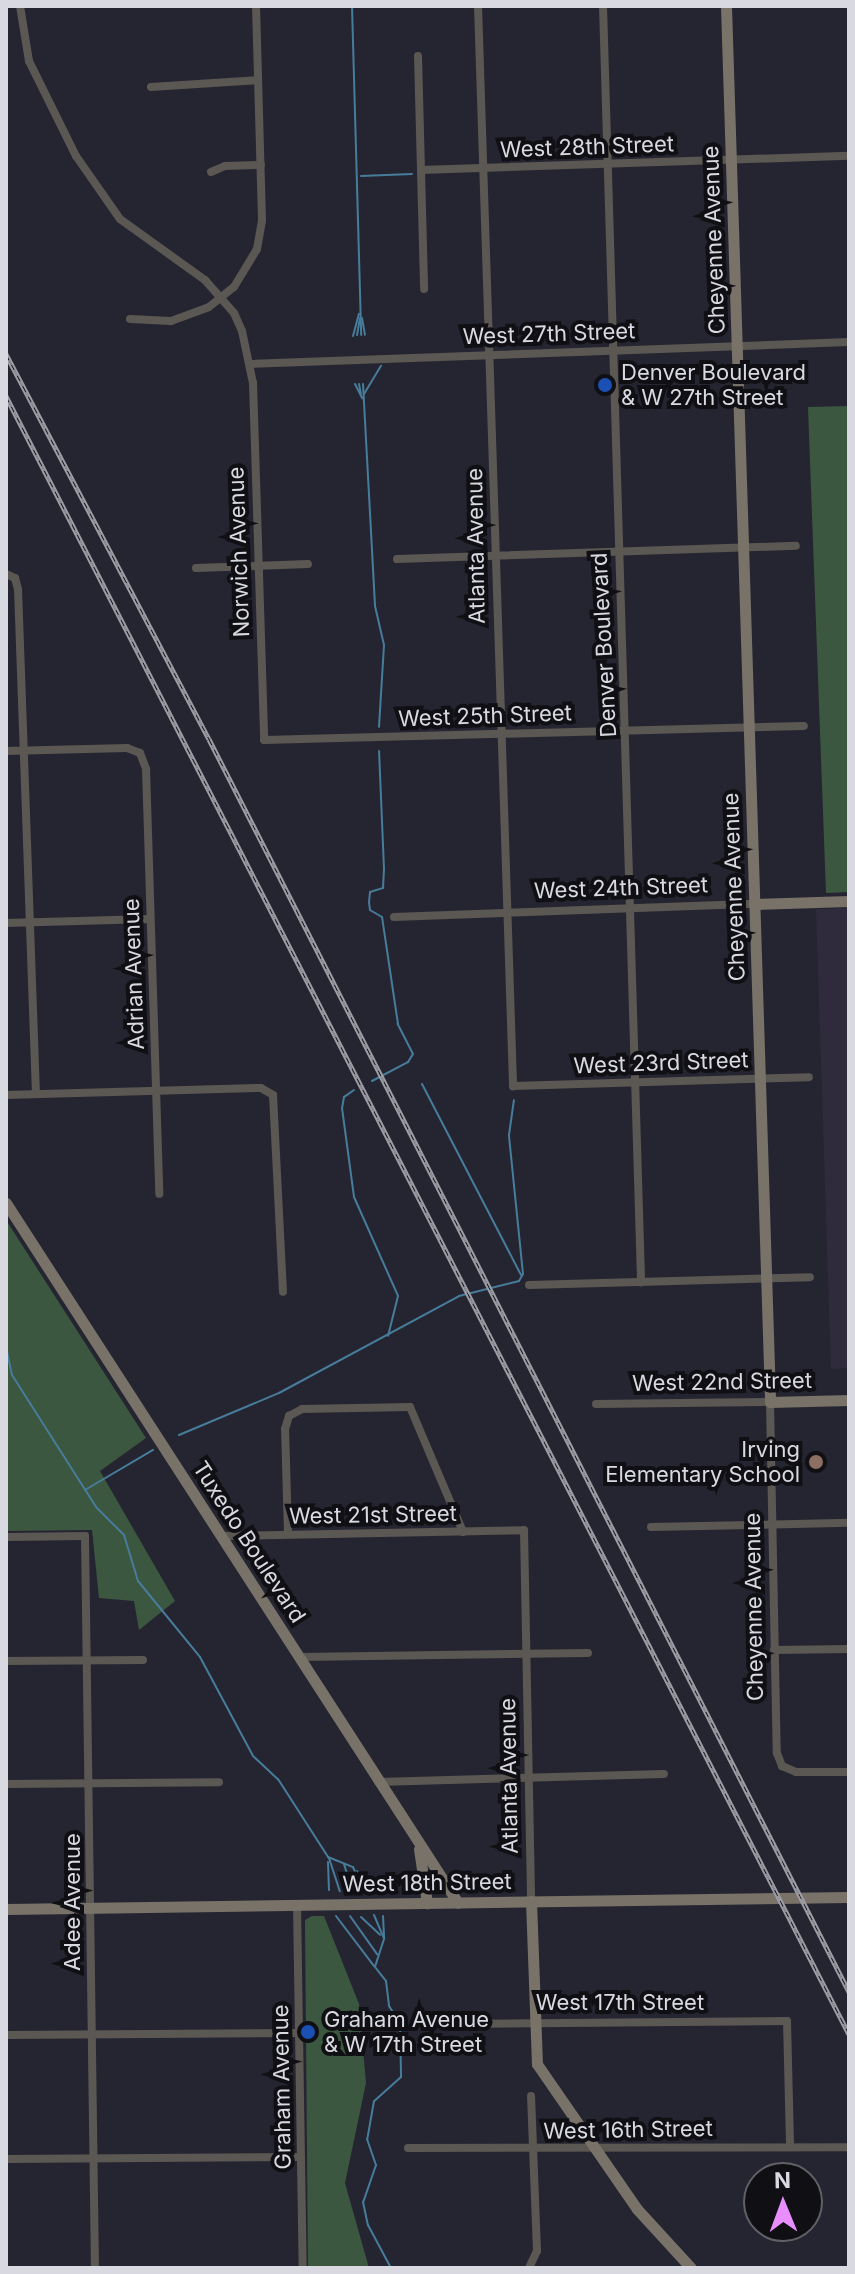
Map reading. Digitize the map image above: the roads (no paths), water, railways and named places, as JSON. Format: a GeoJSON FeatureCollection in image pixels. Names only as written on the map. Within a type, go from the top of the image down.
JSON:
{"type":"FeatureCollection","features":[{"type":"Feature","properties":{"kind":"street"},"geometry":{"type":"LineString","coordinates":[[20,6],[29,61],[76,156],[120,219],[222,297]]}},
{"type":"Feature","properties":{"kind":"street"},"geometry":{"type":"LineString","coordinates":[[130,319],[171,321],[222,297],[245,274],[257,249],[262,220],[256,6]]}},
{"type":"Feature","properties":{"kind":"street","name":"Atlanta Avenue"},"geometry":{"type":"LineString","coordinates":[[478,6],[513,1086]]}},
{"type":"Feature","properties":{"kind":"street","name":"Denver Boulevard"},"geometry":{"type":"LineString","coordinates":[[603,6],[618,553],[639,1083],[641,1282]]}},
{"type":"Feature","properties":{"kind":"street","name":"Cheyenne Avenue"},"geometry":{"type":"LineString","coordinates":[[726,6],[770,1402],[774,1650],[782,1766],[796,1772],[849,1772]]}},
{"type":"Feature","properties":{"kind":"street"},"geometry":{"type":"LineString","coordinates":[[418,56],[424,289]]}},
{"type":"Feature","properties":{"kind":"street"},"geometry":{"type":"LineString","coordinates":[[151,87],[258,80]]}},
{"type":"Feature","properties":{"kind":"street","name":"West 28th Street"},"geometry":{"type":"LineString","coordinates":[[421,170],[849,156]]}},
{"type":"Feature","properties":{"kind":"street"},"geometry":{"type":"LineString","coordinates":[[211,172],[225,166],[261,165]]}},
{"type":"Feature","properties":{"kind":"street","name":"Norwich Avenue"},"geometry":{"type":"LineString","coordinates":[[222,297],[234,313],[250,364],[264,740]]}},
{"type":"Feature","properties":{"kind":"street","name":"West 27th Street"},"geometry":{"type":"LineString","coordinates":[[250,364],[849,342]]}},
{"type":"Feature","properties":{"kind":"street"},"geometry":{"type":"LineString","coordinates":[[397,559],[796,546]]}},
{"type":"Feature","properties":{"kind":"street"},"geometry":{"type":"LineString","coordinates":[[196,568],[308,564]]}},
{"type":"Feature","properties":{"kind":"street"},"geometry":{"type":"LineString","coordinates":[[10,576],[23,750],[36,1094]]}},
{"type":"Feature","properties":{"kind":"street","name":"West 25th Street"},"geometry":{"type":"LineString","coordinates":[[264,740],[804,726]]}},
{"type":"Feature","properties":{"kind":"street","name":"Adrian Avenue"},"geometry":{"type":"LineString","coordinates":[[23,750],[127,748],[140,753],[146,769],[159,1194]]}},
{"type":"Feature","properties":{"kind":"street"},"geometry":{"type":"LineString","coordinates":[[6,751],[23,750]]}},
{"type":"Feature","properties":{"kind":"street","name":"West 24th Street"},"geometry":{"type":"LineString","coordinates":[[394,917],[849,901]]}},
{"type":"Feature","properties":{"kind":"street"},"geometry":{"type":"LineString","coordinates":[[6,923],[150,919]]}},
{"type":"Feature","properties":{"kind":"street","name":"West 23rd Street"},"geometry":{"type":"LineString","coordinates":[[513,1086],[809,1077]]}},
{"type":"Feature","properties":{"kind":"street"},"geometry":{"type":"LineString","coordinates":[[6,1095],[261,1088],[273,1095],[283,1292]]}},
{"type":"Feature","properties":{"kind":"street","name":"Tuxedo Boulevard"},"geometry":{"type":"LineString","coordinates":[[6,1203],[458,1903]]}},
{"type":"Feature","properties":{"kind":"street"},"geometry":{"type":"LineString","coordinates":[[529,1285],[810,1277]]}},
{"type":"Feature","properties":{"kind":"street","name":"West 22nd Street"},"geometry":{"type":"LineString","coordinates":[[596,1404],[849,1400]]}},
{"type":"Feature","properties":{"kind":"street"},"geometry":{"type":"LineString","coordinates":[[288,1534],[285,1429],[289,1416],[302,1409],[410,1407],[463,1532]]}},
{"type":"Feature","properties":{"kind":"street"},"geometry":{"type":"LineString","coordinates":[[651,1527],[849,1523]]}},
{"type":"Feature","properties":{"kind":"street","name":"Atlanta Avenue"},"geometry":{"type":"LineString","coordinates":[[524,1530],[535,2021]]}},
{"type":"Feature","properties":{"kind":"street","name":"West 21st Street"},"geometry":{"type":"LineString","coordinates":[[222,1536],[524,1530]]}},
{"type":"Feature","properties":{"kind":"street","name":"Adee Avenue"},"geometry":{"type":"LineString","coordinates":[[6,1537],[85,1536],[91,1783],[95,2268]]}},
{"type":"Feature","properties":{"kind":"street"},"geometry":{"type":"LineString","coordinates":[[774,1650],[849,1649]]}},
{"type":"Feature","properties":{"kind":"street"},"geometry":{"type":"LineString","coordinates":[[300,1657],[588,1653]]}},
{"type":"Feature","properties":{"kind":"street"},"geometry":{"type":"LineString","coordinates":[[6,1661],[143,1660]]}},
{"type":"Feature","properties":{"kind":"street"},"geometry":{"type":"LineString","coordinates":[[378,1782],[664,1774]]}},
{"type":"Feature","properties":{"kind":"street"},"geometry":{"type":"LineString","coordinates":[[6,1784],[219,1782]]}},
{"type":"Feature","properties":{"kind":"street"},"geometry":{"type":"LineString","coordinates":[[417,1841],[426,1870],[427,1903]]}},
{"type":"Feature","properties":{"kind":"street","name":"West 18th Street"},"geometry":{"type":"LineString","coordinates":[[6,1909],[849,1897]]}},
{"type":"Feature","properties":{"kind":"street","name":"Graham Avenue"},"geometry":{"type":"LineString","coordinates":[[297,1905],[303,2268]]}},
{"type":"Feature","properties":{"kind":"street"},"geometry":{"type":"LineString","coordinates":[[535,2021],[537,2064],[637,2209],[691,2268]]}},
{"type":"Feature","properties":{"kind":"street","name":"West 17th Street"},"geometry":{"type":"LineString","coordinates":[[454,2024],[787,2021],[790,2147]]}},
{"type":"Feature","properties":{"kind":"street"},"geometry":{"type":"LineString","coordinates":[[6,2035],[299,2033]]}},
{"type":"Feature","properties":{"kind":"street"},"geometry":{"type":"LineString","coordinates":[[529,2268],[537,2251],[531,2096]]}},
{"type":"Feature","properties":{"kind":"street","name":"West 16th Street"},"geometry":{"type":"LineString","coordinates":[[408,2148],[849,2147]]}},
{"type":"Feature","properties":{"kind":"street"},"geometry":{"type":"LineString","coordinates":[[6,2159],[301,2157]]}},
{"type":"Feature","properties":{"kind":"waterway"},"geometry":{"type":"LineString","coordinates":[[352,6],[361,335]]}},
{"type":"Feature","properties":{"kind":"waterway"},"geometry":{"type":"LineString","coordinates":[[361,176],[412,174]]}},
{"type":"Feature","properties":{"kind":"waterway"},"geometry":{"type":"LineString","coordinates":[[353,336],[359,314]]}},
{"type":"Feature","properties":{"kind":"waterway"},"geometry":{"type":"LineString","coordinates":[[357,335],[360,318]]}},
{"type":"Feature","properties":{"kind":"waterway"},"geometry":{"type":"LineString","coordinates":[[362,318],[365,335]]}},
{"type":"Feature","properties":{"kind":"waterway"},"geometry":{"type":"LineString","coordinates":[[364,394],[381,366]]}},
{"type":"Feature","properties":{"kind":"waterway"},"geometry":{"type":"LineString","coordinates":[[355,384],[362,398]]}},
{"type":"Feature","properties":{"kind":"waterway"},"geometry":{"type":"LineString","coordinates":[[359,384],[361,394]]}},
{"type":"Feature","properties":{"kind":"waterway"},"geometry":{"type":"LineString","coordinates":[[363,384],[375,606],[384,645],[379,727]]}},
{"type":"Feature","properties":{"kind":"waterway"},"geometry":{"type":"LineString","coordinates":[[372,1081],[408,1062],[413,1054],[398,1024],[382,917],[370,910],[369,902],[370,892],[383,888],[379,751]]}},
{"type":"Feature","properties":{"kind":"waterway"},"geometry":{"type":"LineString","coordinates":[[422,1084],[521,1275]]}},
{"type":"Feature","properties":{"kind":"waterway"},"geometry":{"type":"LineString","coordinates":[[354,1090],[344,1097],[342,1108],[354,1197],[398,1296],[388,1336]]}},
{"type":"Feature","properties":{"kind":"waterway"},"geometry":{"type":"LineString","coordinates":[[179,1435],[279,1393],[459,1296],[519,1281],[523,1274],[509,1135],[514,1100]]}},
{"type":"Feature","properties":{"kind":"waterway"},"geometry":{"type":"LineString","coordinates":[[6,1347],[12,1375],[96,1507],[124,1535],[138,1581],[200,1657],[253,1756],[278,1779],[328,1857],[353,1867],[363,1889]]}},
{"type":"Feature","properties":{"kind":"waterway"},"geometry":{"type":"LineString","coordinates":[[85,1490],[153,1450]]}},
{"type":"Feature","properties":{"kind":"waterway"},"geometry":{"type":"LineString","coordinates":[[329,1858],[340,1891]]}},
{"type":"Feature","properties":{"kind":"waterway"},"geometry":{"type":"LineString","coordinates":[[328,1862],[329,1890]]}},
{"type":"Feature","properties":{"kind":"waterway"},"geometry":{"type":"LineString","coordinates":[[344,1864],[352,1890]]}},
{"type":"Feature","properties":{"kind":"waterway"},"geometry":{"type":"LineString","coordinates":[[357,1871],[375,1890]]}},
{"type":"Feature","properties":{"kind":"waterway"},"geometry":{"type":"LineString","coordinates":[[374,1915],[384,1939],[375,1967],[386,1981],[389,2006],[400,2023],[401,2077],[374,2101],[367,2139],[376,2165],[363,2202],[368,2225],[391,2268]]}},
{"type":"Feature","properties":{"kind":"waterway"},"geometry":{"type":"LineString","coordinates":[[336,1916],[374,1966]]}},
{"type":"Feature","properties":{"kind":"waterway"},"geometry":{"type":"LineString","coordinates":[[350,1916],[377,1954]]}},
{"type":"Feature","properties":{"kind":"waterway"},"geometry":{"type":"LineString","coordinates":[[383,1916],[384,1938]]}},
{"type":"Feature","properties":{"kind":"waterway"},"geometry":{"type":"LineString","coordinates":[[361,1917],[380,1935]]}},
{"type":"Feature","properties":{"kind":"railway"},"geometry":{"type":"LineString","coordinates":[[6,354],[209,739],[849,1992]]}},
{"type":"Feature","properties":{"kind":"railway"},"geometry":{"type":"LineString","coordinates":[[6,396],[849,2034]]}},
{"type":"Feature","properties":{"kind":"place","name":"Denver Boulevard & W 27th Street"},"geometry":{"type":"Point","coordinates":[605,385]}},
{"type":"Feature","properties":{"kind":"place","name":"Irving Elementary School"},"geometry":{"type":"Point","coordinates":[816,1462]}},
{"type":"Feature","properties":{"kind":"place","name":"Graham Avenue & W 17th Street"},"geometry":{"type":"Point","coordinates":[308,2032]}}]}
